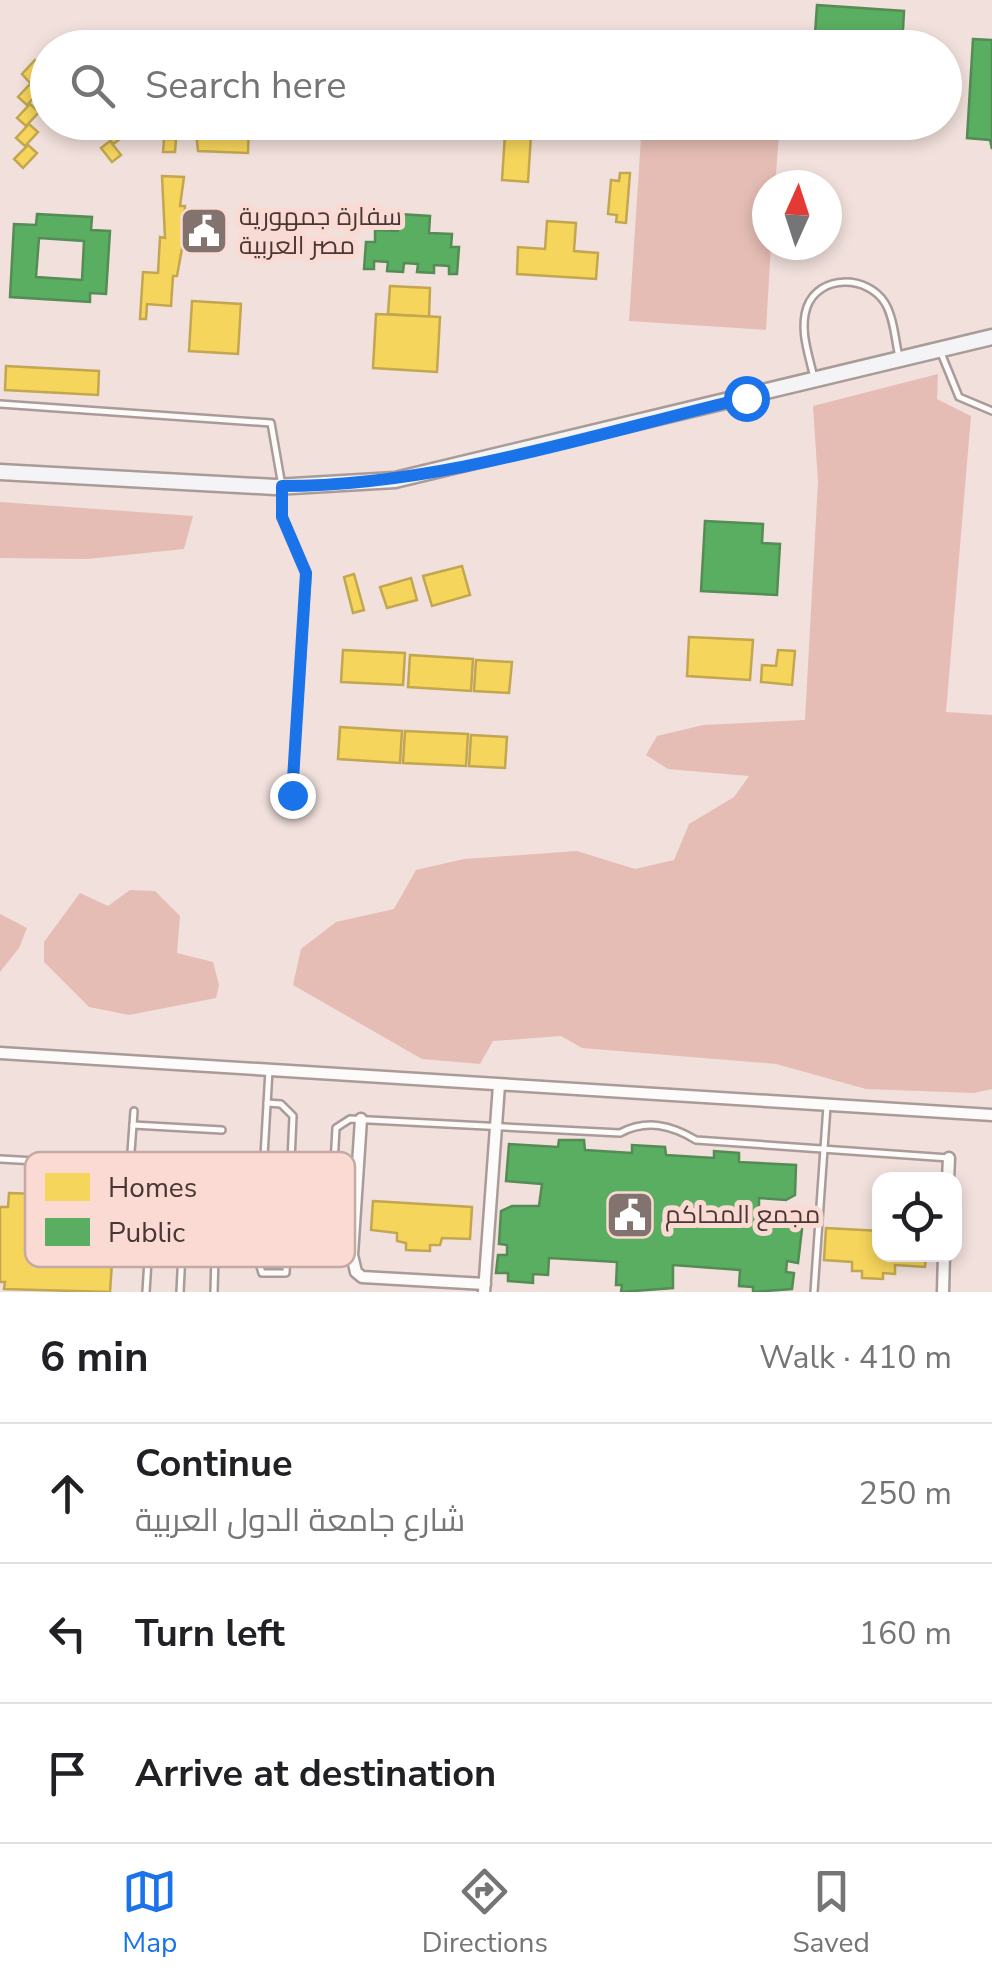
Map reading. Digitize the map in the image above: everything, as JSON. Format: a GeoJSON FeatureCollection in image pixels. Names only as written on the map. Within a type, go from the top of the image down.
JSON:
{"type":"FeatureCollection","features":[{"type":"Feature","properties":{"kind":"street"},"geometry":{"type":"LineString","coordinates":[[0,472],[282,486],[352,484],[430,474],[992,337]]}},
{"type":"Feature","properties":{"kind":"street"},"geometry":{"type":"LineString","coordinates":[[0,1053],[992,1115]]}},
{"type":"Feature","properties":{"kind":"street"},"geometry":{"type":"LineString","coordinates":[[354,1267],[362,1276],[485,1288],[499,1085]]}},
{"type":"Feature","properties":{"kind":"street"},"geometry":{"type":"LineString","coordinates":[[355,1210],[361,1120]]}},
{"type":"Feature","properties":{"kind":"street"},"geometry":{"type":"LineString","coordinates":[[948,1158],[948,1172]]}},
{"type":"Feature","properties":{"kind":"street"},"geometry":{"type":"LineString","coordinates":[[943,1292],[944,1262]]}},
{"type":"Feature","properties":{"kind":"lane"},"geometry":{"type":"LineString","coordinates":[[814,381],[804,320],[808,304],[830,284],[865,284],[884,302],[900,360]]}},
{"type":"Feature","properties":{"kind":"lane"},"geometry":{"type":"LineString","coordinates":[[940,350],[950,383],[959,397],[992,410]]}},
{"type":"Feature","properties":{"kind":"lane"},"geometry":{"type":"LineString","coordinates":[[0,404],[270,423],[282,486],[282,517],[306,573],[292,795]]}},
{"type":"Feature","properties":{"kind":"lane"},"geometry":{"type":"LineString","coordinates":[[263,1152],[269,1070]]}},
{"type":"Feature","properties":{"kind":"lane"},"geometry":{"type":"LineString","coordinates":[[268,1103],[282,1104],[294,1116],[292,1152]]}},
{"type":"Feature","properties":{"kind":"lane"},"geometry":{"type":"LineString","coordinates":[[814,1292],[827,1106]]}},
{"type":"Feature","properties":{"kind":"lane"},"geometry":{"type":"LineString","coordinates":[[131,1152],[134,1111]]}},
{"type":"Feature","properties":{"kind":"lane"},"geometry":{"type":"LineString","coordinates":[[335,1152],[341,1122],[361,1120],[620,1133],[636,1124],[675,1127],[696,1140],[948,1158]]}},
{"type":"Feature","properties":{"kind":"lane"},"geometry":{"type":"LineString","coordinates":[[133,1125],[222,1130]]}},
{"type":"Feature","properties":{"kind":"lane"},"geometry":{"type":"LineString","coordinates":[[0,1159],[25,1160]]}},
{"type":"Feature","properties":{"kind":"lane"},"geometry":{"type":"LineString","coordinates":[[146,1292],[147,1267]]}},
{"type":"Feature","properties":{"kind":"lane"},"geometry":{"type":"LineString","coordinates":[[180,1292],[181,1267]]}},
{"type":"Feature","properties":{"kind":"lane"},"geometry":{"type":"LineString","coordinates":[[214,1292],[215,1267]]}},
{"type":"Feature","properties":{"kind":"lane"},"geometry":{"type":"LineString","coordinates":[[260,1267],[262,1274],[279,1276],[286,1273],[286,1267]]}},
{"type":"Feature","properties":{"kind":"shaded area"},"geometry":{"type":"Polygon","coordinates":[[[641,140],[779,140],[776,170],[752,170],[752,260],[770,260],[766,330],[629,321],[641,140]]]}},
{"type":"Feature","properties":{"kind":"shaded area"},"geometry":{"type":"Polygon","coordinates":[[[938,374],[937,399],[971,416],[946,712],[992,715],[992,1089],[974,1093],[866,1089],[776,1064],[582,1048],[561,1036],[493,1041],[480,1064],[422,1059],[293,985],[301,949],[336,922],[394,909],[416,870],[464,859],[577,851],[635,869],[674,860],[689,824],[734,797],[749,776],[668,769],[646,755],[657,736],[703,725],[805,720],[818,482],[813,406],[938,374]]]}},
{"type":"Feature","properties":{"kind":"shaded area"},"geometry":{"type":"Polygon","coordinates":[[[0,502],[193,516],[184,549],[87,559],[0,558],[0,502]]]}},
{"type":"Feature","properties":{"kind":"shaded area"},"geometry":{"type":"Polygon","coordinates":[[[130,890],[155,891],[180,916],[177,953],[213,962],[219,985],[216,998],[129,1015],[89,1007],[44,962],[44,942],[80,893],[108,906],[130,890]]]}},
{"type":"Feature","properties":{"kind":"shaded area"},"geometry":{"type":"Polygon","coordinates":[[[0,914],[27,928],[19,948],[0,972],[0,914]]]}},
{"type":"Feature","properties":{"kind":"building: Homes"},"geometry":{"type":"Polygon","coordinates":[[[30,65],[30,83],[22,74],[30,65]]]}},
{"type":"Feature","properties":{"kind":"building: Homes"},"geometry":{"type":"Polygon","coordinates":[[[30,84],[30,102],[27,105],[18,97],[30,84]]]}},
{"type":"Feature","properties":{"kind":"building: Homes"},"geometry":{"type":"Polygon","coordinates":[[[30,104],[30,122],[26,126],[17,118],[30,104]]]}},
{"type":"Feature","properties":{"kind":"building: Homes"},"geometry":{"type":"Polygon","coordinates":[[[30,125],[31,140],[25,146],[16,138],[30,125]]]}},
{"type":"Feature","properties":{"kind":"building: Homes"},"geometry":{"type":"Polygon","coordinates":[[[164,140],[176,140],[175,152],[163,152],[164,140]]]}},
{"type":"Feature","properties":{"kind":"building: Homes"},"geometry":{"type":"Polygon","coordinates":[[[197,140],[248,140],[248,153],[198,151],[197,140]]]}},
{"type":"Feature","properties":{"kind":"building: Homes"},"geometry":{"type":"Polygon","coordinates":[[[505,140],[531,140],[528,182],[502,180],[505,140]]]}},
{"type":"Feature","properties":{"kind":"building: Homes"},"geometry":{"type":"Polygon","coordinates":[[[110,141],[121,155],[112,162],[101,148],[110,141]]]}},
{"type":"Feature","properties":{"kind":"building: Homes"},"geometry":{"type":"Polygon","coordinates":[[[28,145],[37,153],[23,168],[14,159],[28,145]]]}},
{"type":"Feature","properties":{"kind":"building: Homes"},"geometry":{"type":"Polygon","coordinates":[[[620,173],[630,173],[626,223],[616,222],[617,215],[608,214],[611,180],[619,181],[620,173]]]}},
{"type":"Feature","properties":{"kind":"building: Homes"},"geometry":{"type":"Polygon","coordinates":[[[162,176],[184,177],[180,206],[185,206],[183,243],[177,276],[173,276],[171,306],[147,304],[146,319],[140,319],[143,272],[158,273],[160,237],[165,238],[162,176]]]}},
{"type":"Feature","properties":{"kind":"building: Homes"},"geometry":{"type":"Polygon","coordinates":[[[547,221],[576,223],[574,251],[598,253],[596,279],[517,274],[518,247],[545,249],[547,221]]]}},
{"type":"Feature","properties":{"kind":"building: Homes"},"geometry":{"type":"Polygon","coordinates":[[[390,286],[430,288],[429,317],[388,314],[390,286]]]}},
{"type":"Feature","properties":{"kind":"building: Homes"},"geometry":{"type":"Polygon","coordinates":[[[192,301],[241,304],[238,354],[189,351],[192,301]]]}},
{"type":"Feature","properties":{"kind":"building: Homes"},"geometry":{"type":"Polygon","coordinates":[[[376,314],[440,317],[437,372],[373,368],[376,314]]]}},
{"type":"Feature","properties":{"kind":"building: Homes"},"geometry":{"type":"Polygon","coordinates":[[[6,366],[99,371],[98,395],[5,390],[6,366]]]}},
{"type":"Feature","properties":{"kind":"building: Homes"},"geometry":{"type":"Polygon","coordinates":[[[462,566],[470,595],[432,606],[423,576],[462,566]]]}},
{"type":"Feature","properties":{"kind":"building: Homes"},"geometry":{"type":"Polygon","coordinates":[[[354,574],[364,610],[353,613],[344,577],[354,574]]]}},
{"type":"Feature","properties":{"kind":"building: Homes"},"geometry":{"type":"Polygon","coordinates":[[[411,578],[417,600],[387,608],[380,587],[411,578]]]}},
{"type":"Feature","properties":{"kind":"building: Homes"},"geometry":{"type":"Polygon","coordinates":[[[689,637],[753,640],[750,680],[687,676],[689,637]]]}},
{"type":"Feature","properties":{"kind":"building: Homes"},"geometry":{"type":"Polygon","coordinates":[[[343,650],[405,653],[403,685],[341,682],[343,650]]]}},
{"type":"Feature","properties":{"kind":"building: Homes"},"geometry":{"type":"Polygon","coordinates":[[[778,650],[795,651],[792,685],[761,682],[762,665],[776,666],[778,650]]]}},
{"type":"Feature","properties":{"kind":"building: Homes"},"geometry":{"type":"Polygon","coordinates":[[[410,655],[473,659],[471,691],[408,687],[410,655]]]}},
{"type":"Feature","properties":{"kind":"building: Homes"},"geometry":{"type":"Polygon","coordinates":[[[476,660],[512,662],[509,693],[474,691],[476,660]]]}},
{"type":"Feature","properties":{"kind":"building: Homes"},"geometry":{"type":"Polygon","coordinates":[[[340,727],[402,731],[400,763],[338,759],[340,727]]]}},
{"type":"Feature","properties":{"kind":"building: Homes"},"geometry":{"type":"Polygon","coordinates":[[[405,731],[468,734],[466,766],[403,763],[405,731]]]}},
{"type":"Feature","properties":{"kind":"building: Homes"},"geometry":{"type":"Polygon","coordinates":[[[471,735],[507,737],[505,768],[469,766],[471,735]]]}},
{"type":"Feature","properties":{"kind":"building: Homes"},"geometry":{"type":"Polygon","coordinates":[[[9,1193],[25,1194],[25,1267],[112,1267],[110,1292],[4,1289],[5,1282],[0,1282],[0,1207],[8,1207],[9,1193]]]}},
{"type":"Feature","properties":{"kind":"building: Homes"},"geometry":{"type":"Polygon","coordinates":[[[373,1201],[472,1207],[470,1239],[442,1238],[440,1245],[430,1245],[430,1251],[406,1250],[406,1243],[397,1241],[397,1233],[371,1230],[373,1201]]]}},
{"type":"Feature","properties":{"kind":"building: Homes"},"geometry":{"type":"Polygon","coordinates":[[[826,1228],[872,1231],[872,1262],[925,1262],[925,1267],[895,1265],[895,1274],[883,1273],[883,1279],[862,1278],[862,1271],[852,1271],[852,1262],[824,1260],[826,1228]]]}},
{"type":"Feature","properties":{"kind":"building: Public"},"geometry":{"type":"Polygon","coordinates":[[[817,5],[904,11],[903,30],[815,30],[817,5]]]}},
{"type":"Feature","properties":{"kind":"building: Public"},"geometry":{"type":"Polygon","coordinates":[[[973,39],[992,40],[992,149],[990,140],[967,138],[973,39]]]}},
{"type":"Feature","properties":{"kind":"building: Public"},"geometry":{"type":"Polygon","coordinates":[[[37,214],[92,217],[91,230],[110,231],[106,294],[90,293],[90,302],[10,297],[14,224],[36,225],[37,214]],[[39,238],[36,277],[82,280],[84,241],[39,238]]]}},
{"type":"Feature","properties":{"kind":"building: Public"},"geometry":{"type":"Polygon","coordinates":[[[399,214],[430,216],[429,233],[452,234],[451,247],[459,247],[457,274],[449,274],[449,266],[434,265],[434,273],[417,272],[418,264],[404,263],[403,272],[387,271],[388,262],[374,261],[374,269],[364,269],[366,242],[375,242],[375,230],[398,231],[399,214]]]}},
{"type":"Feature","properties":{"kind":"building: Public"},"geometry":{"type":"Polygon","coordinates":[[[705,521],[763,524],[762,543],[780,544],[777,595],[701,591],[705,521]]]}},
{"type":"Feature","properties":{"kind":"building: Public","name":"مجمع المحاكم"},"geometry":{"type":"Polygon","coordinates":[[[559,1140],[584,1140],[585,1150],[632,1153],[632,1145],[665,1147],[666,1155],[714,1158],[714,1151],[739,1153],[739,1162],[796,1165],[795,1195],[786,1200],[759,1198],[759,1220],[793,1222],[802,1229],[798,1263],[787,1261],[786,1272],[794,1273],[792,1289],[753,1292],[753,1287],[739,1286],[740,1270],[673,1265],[673,1288],[621,1292],[622,1285],[616,1285],[617,1262],[549,1258],[548,1275],[533,1274],[533,1283],[508,1281],[508,1273],[496,1273],[498,1255],[507,1255],[507,1245],[499,1244],[501,1211],[512,1206],[539,1206],[542,1184],[506,1181],[509,1144],[558,1147],[559,1140]]]}},
{"type":"Feature","properties":{"kind":"place","name":"سفارة جمهورية مصر العربية"},"geometry":{"type":"Point","coordinates":[204,231]}},
{"type":"Feature","properties":{"kind":"place","name":"مجمع المحاكم"},"geometry":{"type":"Point","coordinates":[630,1215]}},
{"type":"Feature","properties":{"kind":"route"},"geometry":{"type":"LineString","coordinates":[[292,795],[306,573],[282,517],[282,486],[352,484],[430,474],[746,398]]}}]}
